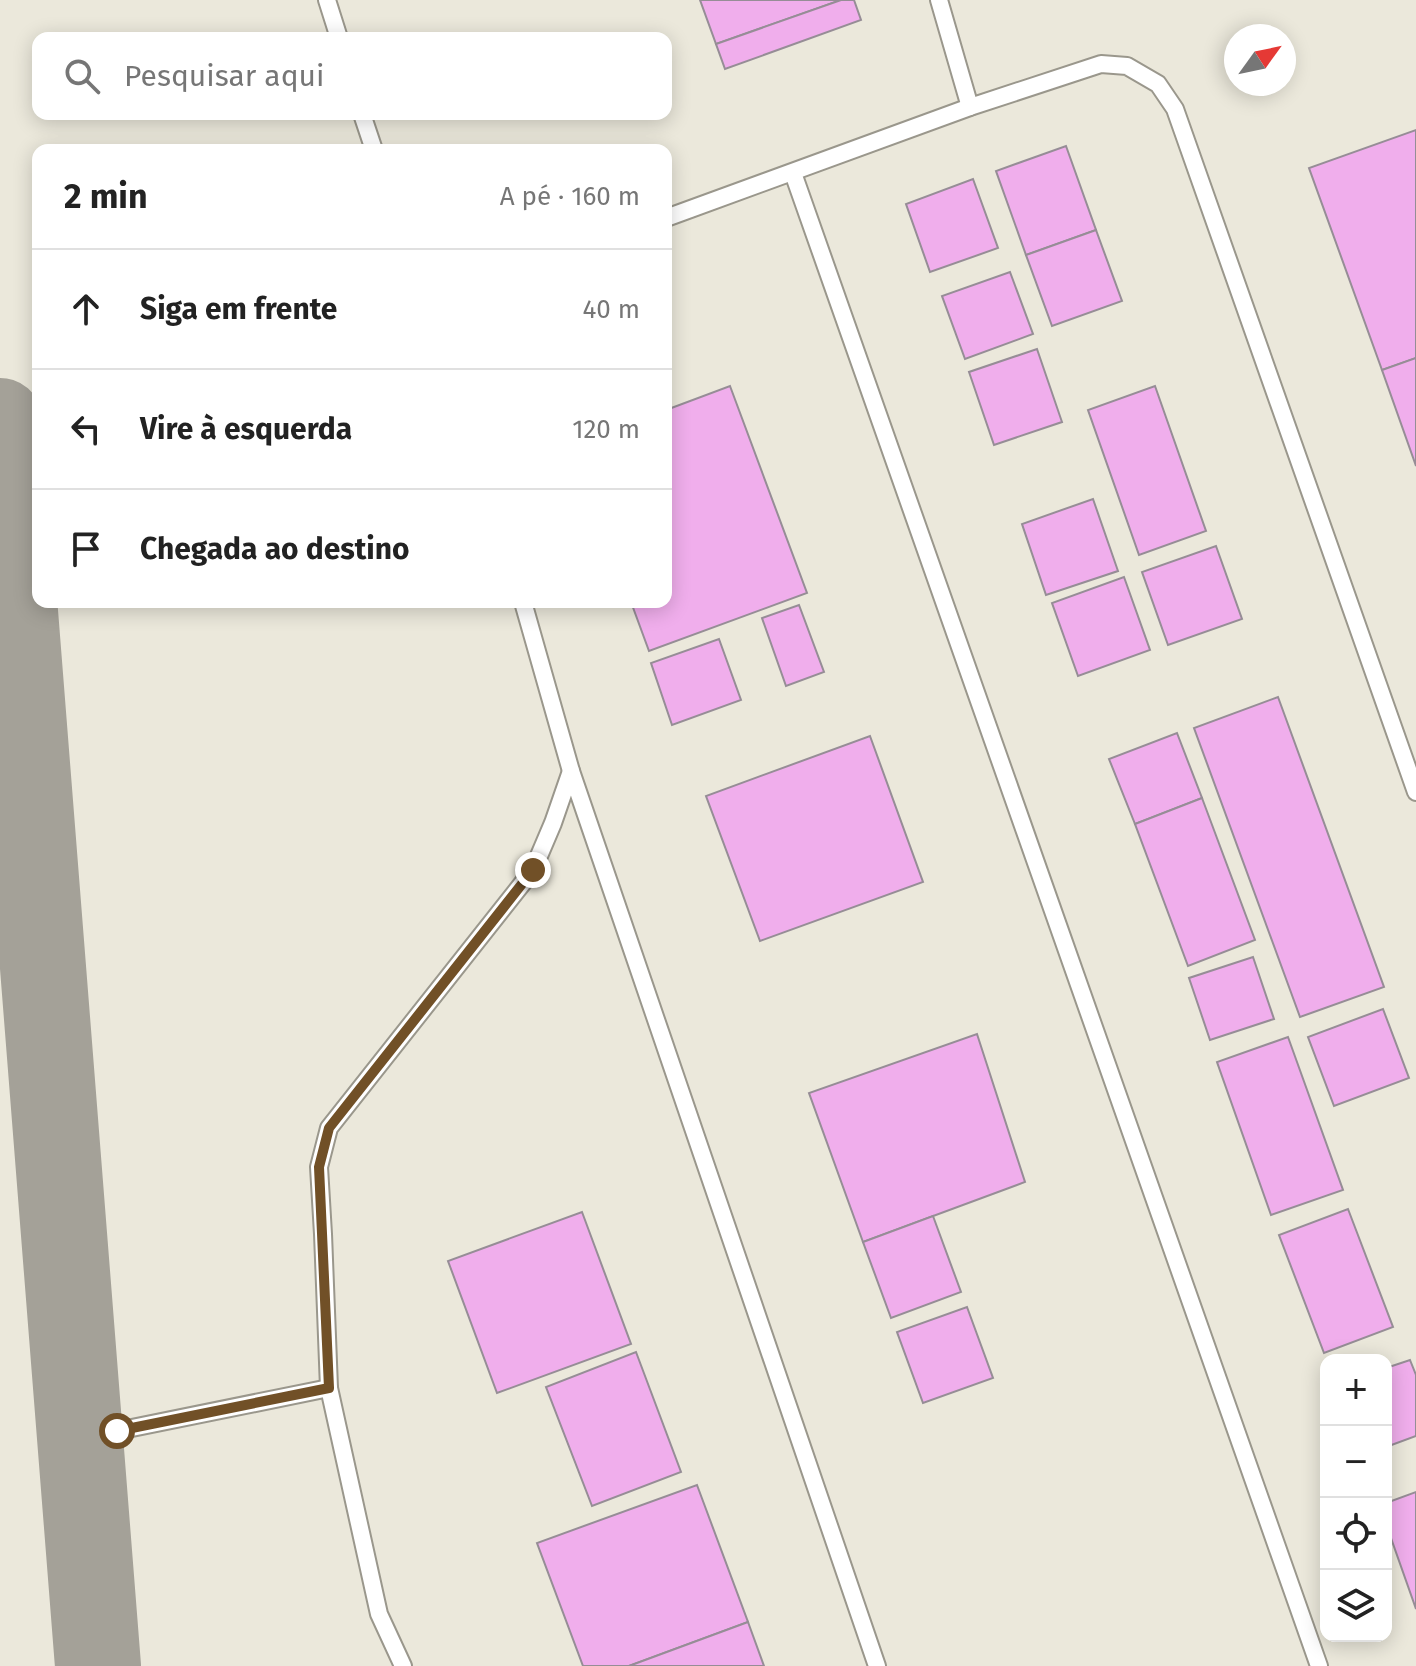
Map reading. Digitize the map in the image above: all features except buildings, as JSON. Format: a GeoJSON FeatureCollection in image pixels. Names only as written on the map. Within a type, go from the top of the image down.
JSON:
{"type":"FeatureCollection","features":[{"type":"Feature","properties":{"kind":"lane"},"geometry":{"type":"LineString","coordinates":[[327,0],[337,32]]}},
{"type":"Feature","properties":{"kind":"lane"},"geometry":{"type":"LineString","coordinates":[[939,0],[970,107]]}},
{"type":"Feature","properties":{"kind":"lane"},"geometry":{"type":"LineString","coordinates":[[672,216],[970,107],[1101,64],[1127,66],[1158,84],[1175,109],[1416,792]]}},
{"type":"Feature","properties":{"kind":"lane"},"geometry":{"type":"LineString","coordinates":[[364,120],[372,144]]}},
{"type":"Feature","properties":{"kind":"lane"},"geometry":{"type":"LineString","coordinates":[[793,173],[1319,1666]]}},
{"type":"Feature","properties":{"kind":"lane"},"geometry":{"type":"LineString","coordinates":[[525,608],[571,771],[877,1666]]}},
{"type":"Feature","properties":{"kind":"lane"},"geometry":{"type":"LineString","coordinates":[[403,1666],[379,1614],[329,1388],[319,1167],[329,1128],[533,870],[571,771]]}},
{"type":"Feature","properties":{"kind":"lane"},"geometry":{"type":"LineString","coordinates":[[117,1431],[329,1388]]}},
{"type":"Feature","properties":{"kind":"taxiway"},"geometry":{"type":"LineString","coordinates":[[0,421],[98,1666]]}},
{"type":"Feature","properties":{"kind":"route"},"geometry":{"type":"LineString","coordinates":[[117,1431],[329,1388],[319,1167],[329,1128],[533,870]]}}]}
